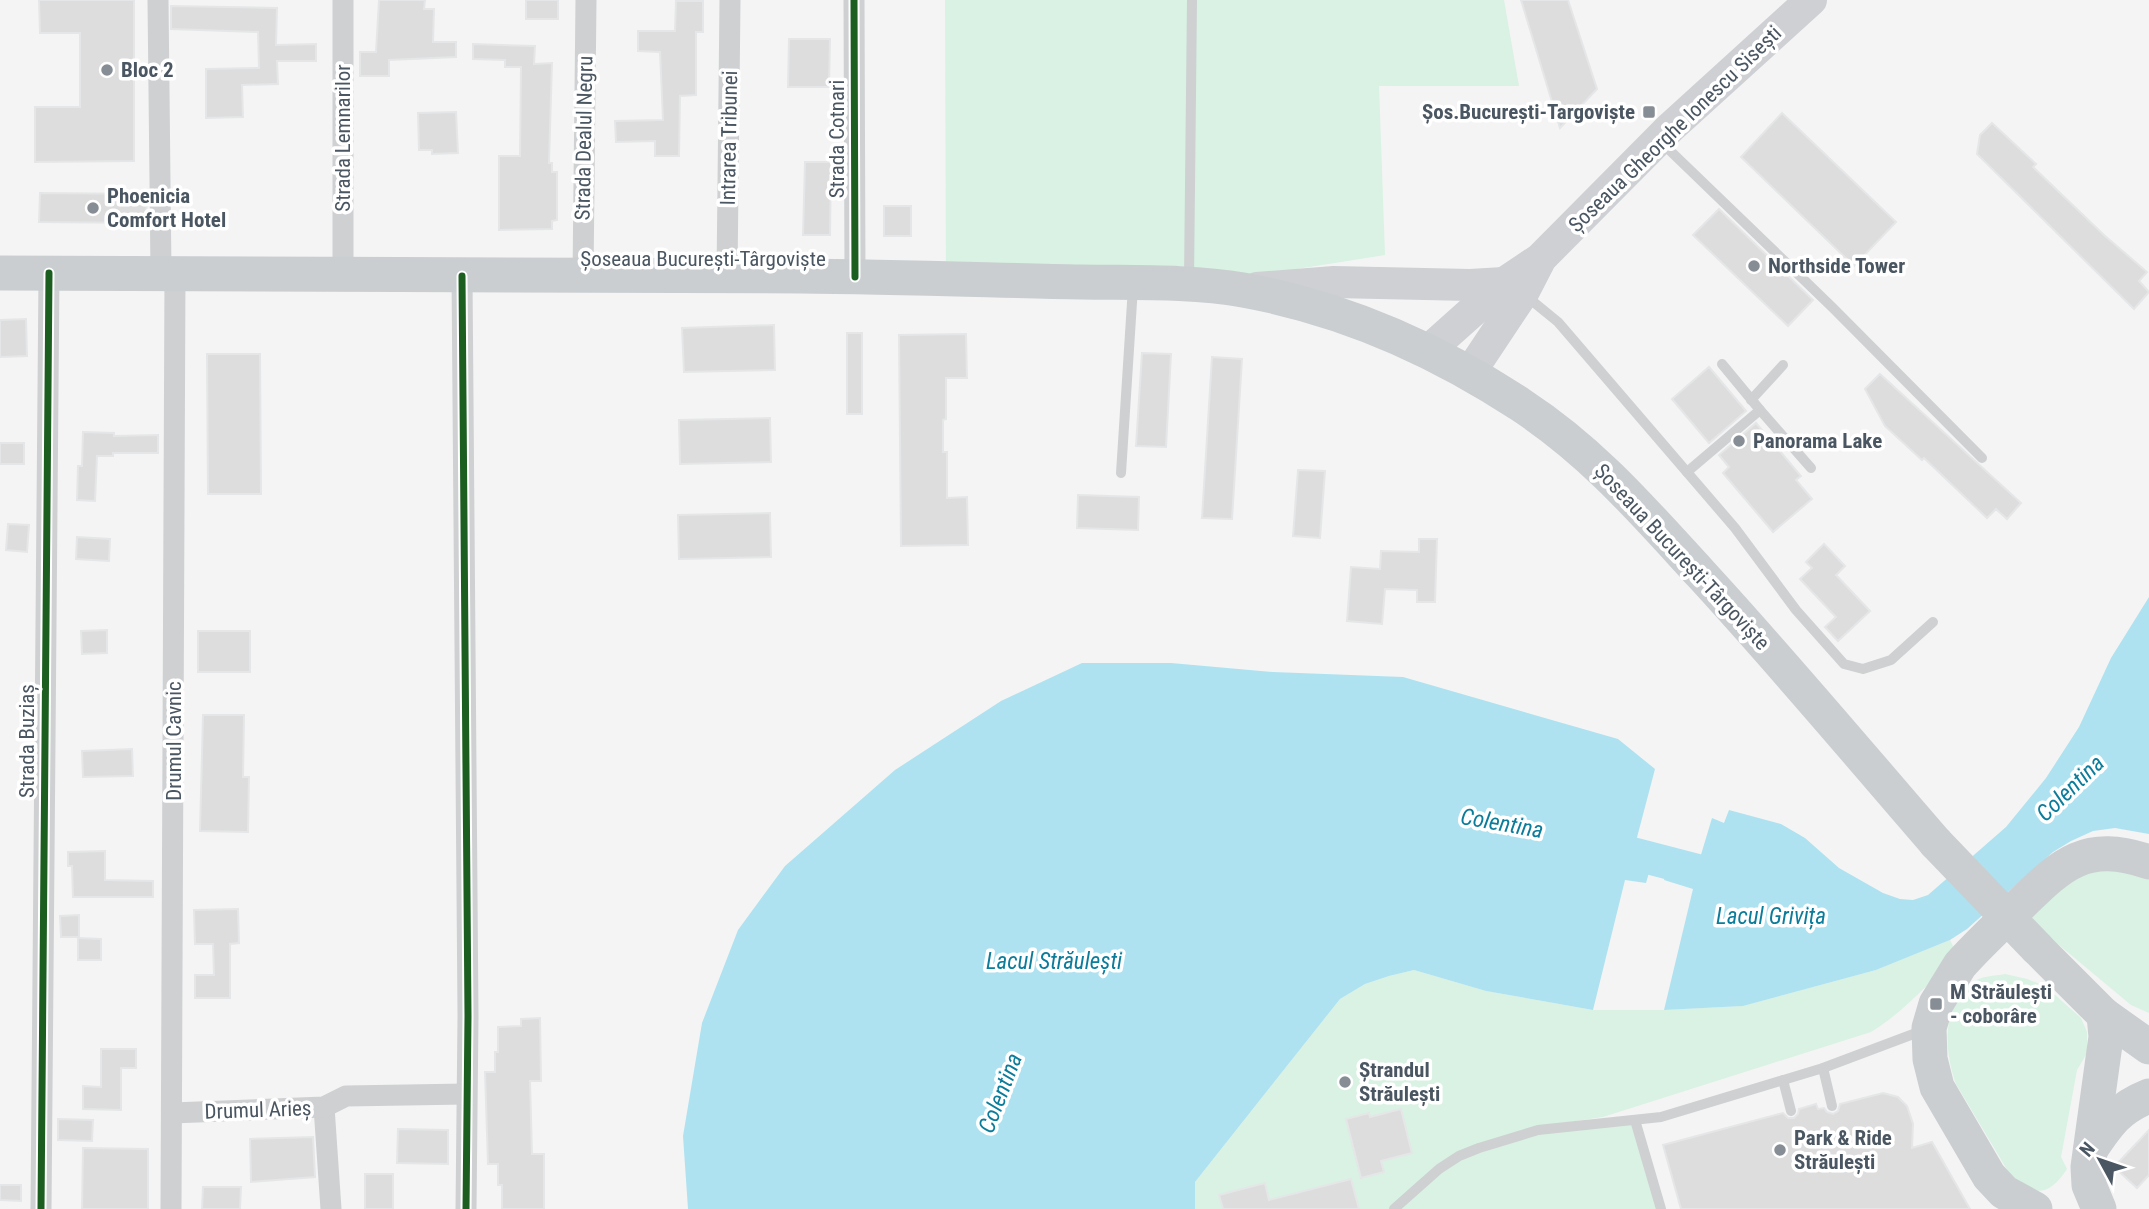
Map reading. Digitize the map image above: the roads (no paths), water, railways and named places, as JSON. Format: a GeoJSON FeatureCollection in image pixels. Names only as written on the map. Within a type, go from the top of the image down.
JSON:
{"type":"FeatureCollection","features":[{"type":"Feature","properties":{"kind":"main road","name":"Șoseaua Gheorghe Ionescu Sisești"},"geometry":{"type":"LineString","coordinates":[[1428,351],[1513,288],[1658,139],[1811,0]]}},
{"type":"Feature","properties":{"kind":"main road","name":"Șoseaua București-Târgoviște"},"geometry":{"type":"LineString","coordinates":[[0,273],[855,277],[1133,283],[1237,289],[1284,299],[1356,320],[1428,351],[1525,408],[1555,429],[1625,489],[1808,694],[1936,843],[2048,960]]}},
{"type":"Feature","properties":{"kind":"main road"},"geometry":{"type":"LineString","coordinates":[[1237,289],[1346,282],[1513,288]]}},
{"type":"Feature","properties":{"kind":"main road","name":"Șoseaua Gheorghe Ionescu Sisești"},"geometry":{"type":"LineString","coordinates":[[1469,374],[1513,288]]}},
{"type":"Feature","properties":{"kind":"main road"},"geometry":{"type":"LineString","coordinates":[[2035,1209],[2004,1192],[1989,1176],[1937,1087],[1930,1059],[1929,1028],[1936,1004],[1960,965],[2055,872],[2076,859],[2100,853],[2122,854],[2149,862]]}},
{"type":"Feature","properties":{"kind":"main road"},"geometry":{"type":"LineString","coordinates":[[2048,960],[2104,1015],[2149,1047]]}},
{"type":"Feature","properties":{"kind":"main road"},"geometry":{"type":"LineString","coordinates":[[2048,960],[2096,996],[2149,1021]]}},
{"type":"Feature","properties":{"kind":"main road"},"geometry":{"type":"LineString","coordinates":[[2099,1209],[2089,1185],[2089,1152],[2106,1037],[2104,1015]]}},
{"type":"Feature","properties":{"kind":"main road"},"geometry":{"type":"LineString","coordinates":[[2089,1152],[2115,1115],[2149,1096]]}},
{"type":"Feature","properties":{"kind":"street","name":"Drumul Cavnic"},"geometry":{"type":"LineString","coordinates":[[158,0],[168,273],[172,1114],[170,1209]]}},
{"type":"Feature","properties":{"kind":"street","name":"Strada Lemnarilor"},"geometry":{"type":"LineString","coordinates":[[342,0],[343,275]]}},
{"type":"Feature","properties":{"kind":"street","name":"Strada Dealul Negru"},"geometry":{"type":"LineString","coordinates":[[583,276],[586,0]]}},
{"type":"Feature","properties":{"kind":"street","name":"Intrarea Tribunei"},"geometry":{"type":"LineString","coordinates":[[727,276],[730,0]]}},
{"type":"Feature","properties":{"kind":"street","name":"Strada Cotnari"},"geometry":{"type":"LineString","coordinates":[[854,0],[855,277]]}},
{"type":"Feature","properties":{"kind":"street","name":"Strada Buziaș"},"geometry":{"type":"LineString","coordinates":[[41,1209],[49,273]]}},
{"type":"Feature","properties":{"kind":"street"},"geometry":{"type":"LineString","coordinates":[[462,276],[466,1209]]}},
{"type":"Feature","properties":{"kind":"street","name":"Drumul Arieș"},"geometry":{"type":"LineString","coordinates":[[172,1114],[324,1107],[346,1096],[466,1094]]}},
{"type":"Feature","properties":{"kind":"street"},"geometry":{"type":"LineString","coordinates":[[324,1107],[331,1209]]}},
{"type":"Feature","properties":{"kind":"lane"},"geometry":{"type":"LineString","coordinates":[[1189,286],[1192,0]]}},
{"type":"Feature","properties":{"kind":"lane"},"geometry":{"type":"LineString","coordinates":[[1658,139],[1832,307],[1982,458]]}},
{"type":"Feature","properties":{"kind":"lane"},"geometry":{"type":"LineString","coordinates":[[1121,473],[1133,283]]}},
{"type":"Feature","properties":{"kind":"lane"},"geometry":{"type":"LineString","coordinates":[[1513,288],[1558,322],[1735,528],[1796,611],[1844,664],[1863,669],[1891,660],[1933,622]]}},
{"type":"Feature","properties":{"kind":"lane"},"geometry":{"type":"LineString","coordinates":[[1722,364],[1811,468]]}},
{"type":"Feature","properties":{"kind":"lane"},"geometry":{"type":"LineString","coordinates":[[1751,400],[1783,365]]}},
{"type":"Feature","properties":{"kind":"lane"},"geometry":{"type":"LineString","coordinates":[[1687,472],[1760,410]]}},
{"type":"Feature","properties":{"kind":"lane"},"geometry":{"type":"LineString","coordinates":[[1394,1209],[1439,1169],[1459,1156],[1479,1148],[1538,1130],[1661,1116],[1823,1068],[1929,1028]]}},
{"type":"Feature","properties":{"kind":"lane"},"geometry":{"type":"LineString","coordinates":[[1823,1068],[1832,1106]]}},
{"type":"Feature","properties":{"kind":"lane"},"geometry":{"type":"LineString","coordinates":[[1783,1080],[1791,1111]]}},
{"type":"Feature","properties":{"kind":"lane"},"geometry":{"type":"LineString","coordinates":[[1635,1120],[1661,1209]]}},
{"type":"Feature","properties":{"kind":"water","name":"Lacul Grivița"},"geometry":{"type":"Polygon","coordinates":[[[2149,597],[2149,834],[2115,828],[2093,831],[2071,841],[2053,852],[1967,929],[1950,940],[1876,970],[1743,1006],[1664,1010],[1693,889],[1664,880],[1672,849],[1700,858],[1712,818],[1724,823],[1729,810],[1781,824],[1805,838],[1839,868],[1883,893],[1913,900],[1928,895],[2006,827],[2046,778],[2079,727],[2111,658],[2149,597]]]}},
{"type":"Feature","properties":{"kind":"water","name":"Lacul Străulești"},"geometry":{"type":"Polygon","coordinates":[[[1082,663],[1171,663],[1273,672],[1403,677],[1618,739],[1655,769],[1635,845],[1655,852],[1646,883],[1625,880],[1593,1010],[1486,991],[1414,970],[1365,984],[1340,999],[1195,1182],[1195,1209],[688,1209],[683,1136],[702,1023],[738,930],[785,866],[895,770],[1001,701],[1082,663]]]}},
{"type":"Feature","properties":{"kind":"waterway","name":"Colentina"},"geometry":{"type":"LineString","coordinates":[[1611,848],[1711,874]]}},
{"type":"Feature","properties":{"kind":"place","name":"Bloc 2"},"geometry":{"type":"Point","coordinates":[107,70]}},
{"type":"Feature","properties":{"kind":"place","name":"Șos.București-Targoviște"},"geometry":{"type":"Point","coordinates":[1649,112]}},
{"type":"Feature","properties":{"kind":"place","name":"Phoenicia Comfort Hotel"},"geometry":{"type":"Point","coordinates":[93,208]}},
{"type":"Feature","properties":{"kind":"place","name":"Northside Tower"},"geometry":{"type":"Point","coordinates":[1754,266]}},
{"type":"Feature","properties":{"kind":"place","name":"Panorama Lake"},"geometry":{"type":"Point","coordinates":[1739,441]}},
{"type":"Feature","properties":{"kind":"place","name":"M Străulești - coborâre"},"geometry":{"type":"Point","coordinates":[1936,1004]}},
{"type":"Feature","properties":{"kind":"place","name":"Ștrandul Străulești"},"geometry":{"type":"Point","coordinates":[1345,1082]}},
{"type":"Feature","properties":{"kind":"place","name":"Park & Ride Străulești"},"geometry":{"type":"Point","coordinates":[1780,1150]}}]}
